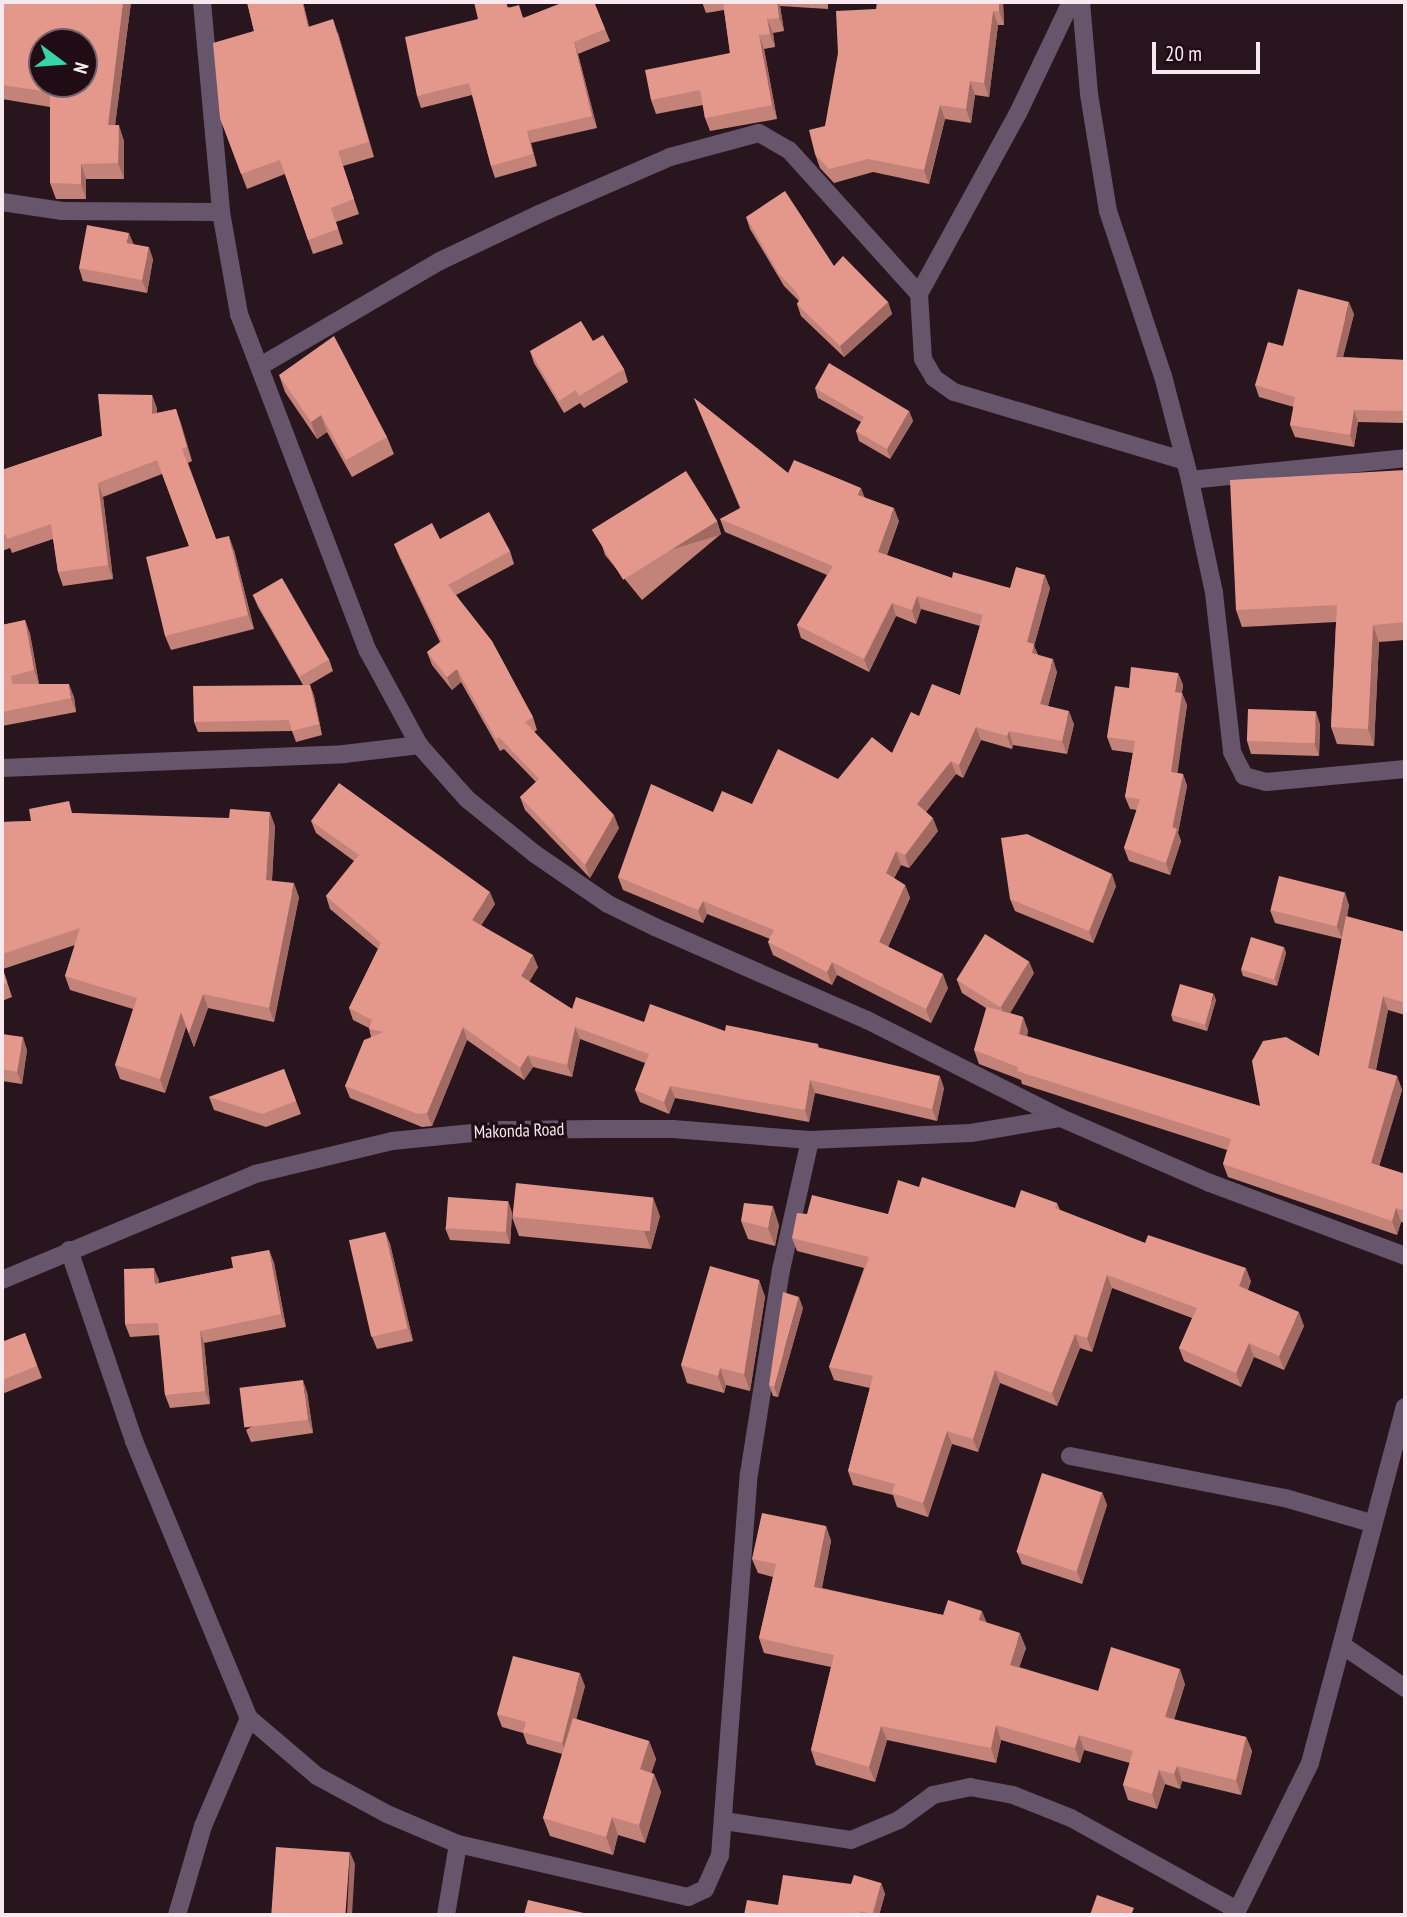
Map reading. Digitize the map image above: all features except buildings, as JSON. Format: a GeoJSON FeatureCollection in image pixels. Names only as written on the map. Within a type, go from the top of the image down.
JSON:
{"type":"FeatureCollection","features":[{"type":"Feature","properties":{"kind":"street"},"geometry":{"type":"LineString","coordinates":[[202,2],[220,212],[239,314],[262,365],[368,651],[419,744],[467,799],[535,854],[608,904],[867,1020],[1061,1118],[1210,1183],[1405,1256]]}},
{"type":"Feature","properties":{"kind":"street"},"geometry":{"type":"LineString","coordinates":[[1071,2],[1018,113],[919,294],[923,359],[934,377],[954,392],[1185,461]]}},
{"type":"Feature","properties":{"kind":"street"},"geometry":{"type":"LineString","coordinates":[[1081,2],[1089,94],[1108,211],[1163,376],[1191,480],[1214,593],[1232,752],[1244,776],[1266,782],[1405,769]]}},
{"type":"Feature","properties":{"kind":"street"},"geometry":{"type":"LineString","coordinates":[[262,365],[440,261],[539,214],[670,157],[759,133],[789,150],[919,294]]}},
{"type":"Feature","properties":{"kind":"street"},"geometry":{"type":"LineString","coordinates":[[2,202],[62,211],[220,212]]}},
{"type":"Feature","properties":{"kind":"street"},"geometry":{"type":"LineString","coordinates":[[1191,480],[1405,458]]}},
{"type":"Feature","properties":{"kind":"street"},"geometry":{"type":"LineString","coordinates":[[2,768],[320,755],[419,744]]}},
{"type":"Feature","properties":{"kind":"street","name":"Makonda Road"},"geometry":{"type":"LineString","coordinates":[[2,1280],[255,1174],[393,1141],[502,1130],[597,1129],[673,1129],[810,1140],[971,1133],[1061,1118]]}},
{"type":"Feature","properties":{"kind":"street"},"geometry":{"type":"LineString","coordinates":[[69,1250],[134,1441],[250,1718],[317,1776],[387,1814],[458,1844],[688,1897],[705,1889],[714,1875],[724,1821],[749,1474],[781,1270],[810,1140]]}},
{"type":"Feature","properties":{"kind":"street"},"geometry":{"type":"LineString","coordinates":[[724,1821],[851,1840],[899,1820],[933,1796],[970,1787],[1013,1795],[1071,1818],[1236,1912],[1310,1763],[1371,1523],[1405,1407]]}},
{"type":"Feature","properties":{"kind":"street"},"geometry":{"type":"LineString","coordinates":[[1070,1456],[1285,1498],[1371,1523]]}},
{"type":"Feature","properties":{"kind":"street"},"geometry":{"type":"LineString","coordinates":[[1342,1645],[1405,1688]]}},
{"type":"Feature","properties":{"kind":"street"},"geometry":{"type":"LineString","coordinates":[[177,1915],[203,1826],[250,1718]]}},
{"type":"Feature","properties":{"kind":"street"},"geometry":{"type":"LineString","coordinates":[[446,1915],[458,1844]]}}]}
